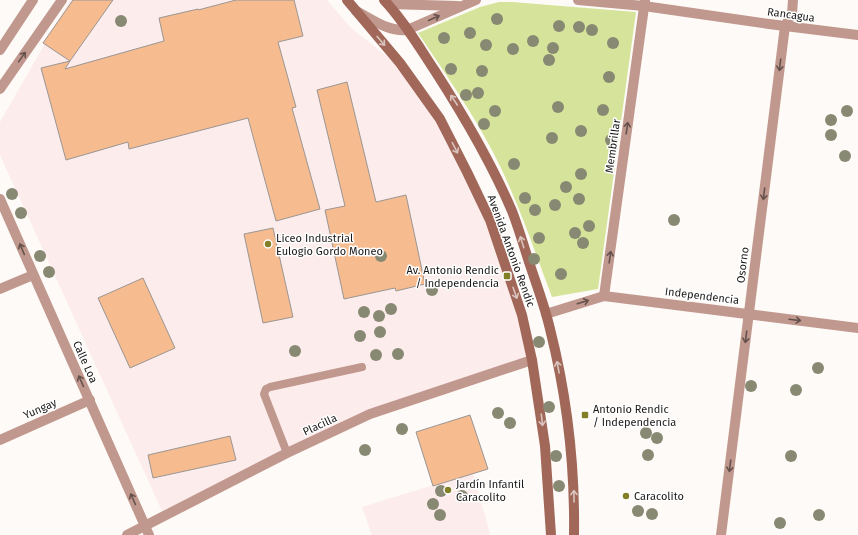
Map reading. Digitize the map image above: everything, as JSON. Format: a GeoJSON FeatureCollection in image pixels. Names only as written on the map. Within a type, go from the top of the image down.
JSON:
{"type":"FeatureCollection","features":[{"type":"Feature","properties":{"kind":"main road","name":"Avenida Antonio Rendic"},"geometry":{"type":"LineString","coordinates":[[347,0],[400,63],[440,119],[490,220],[522,315],[532,360],[545,446],[551,535]]}},
{"type":"Feature","properties":{"kind":"main road","name":"Avenida Antonio Rendic"},"geometry":{"type":"LineString","coordinates":[[386,2],[407,30],[458,107],[488,160],[512,212],[546,314],[559,367],[566,405],[574,488],[574,535]]}},
{"type":"Feature","properties":{"kind":"street"},"geometry":{"type":"LineString","coordinates":[[0,50],[33,0]]}},
{"type":"Feature","properties":{"kind":"street"},"geometry":{"type":"LineString","coordinates":[[0,89],[62,0]]}},
{"type":"Feature","properties":{"kind":"street"},"geometry":{"type":"LineString","coordinates":[[407,30],[476,0]]}},
{"type":"Feature","properties":{"kind":"street","name":"Rancagua"},"geometry":{"type":"LineString","coordinates":[[578,0],[645,3],[785,26],[858,36]]}},
{"type":"Feature","properties":{"kind":"street","name":"Osorno"},"geometry":{"type":"LineString","coordinates":[[721,535],[785,26],[792,14],[793,0]]}},
{"type":"Feature","properties":{"kind":"street"},"geometry":{"type":"LineString","coordinates":[[386,2],[462,6]]}},
{"type":"Feature","properties":{"kind":"street","name":"Membrillar"},"geometry":{"type":"LineString","coordinates":[[604,296],[645,3]]}},
{"type":"Feature","properties":{"kind":"street","name":"Avenida Antonio Rendic"},"geometry":{"type":"LineString","coordinates":[[356,11],[388,28],[398,31],[407,30]]}},
{"type":"Feature","properties":{"kind":"street","name":"Calle Loa"},"geometry":{"type":"LineString","coordinates":[[0,199],[147,530]]}},
{"type":"Feature","properties":{"kind":"street"},"geometry":{"type":"LineString","coordinates":[[0,289],[33,275]]}},
{"type":"Feature","properties":{"kind":"street","name":"Independencia"},"geometry":{"type":"LineString","coordinates":[[546,314],[604,296],[858,328]]}},
{"type":"Feature","properties":{"kind":"street","name":"Placilla"},"geometry":{"type":"LineString","coordinates":[[127,535],[147,530],[287,453],[370,414],[532,360]]}},
{"type":"Feature","properties":{"kind":"street","name":"Yungay"},"geometry":{"type":"LineString","coordinates":[[0,440],[90,400]]}},
{"type":"Feature","properties":{"kind":"lane"},"geometry":{"type":"LineString","coordinates":[[287,453],[264,394],[266,390],[270,387],[362,367]]}},
{"type":"Feature","properties":{"kind":"shaded area","name":"Liceo Industrial Eulogio Gordo Moneo"},"geometry":{"type":"Polygon","coordinates":[[[70,0],[327,0],[350,27],[398,65],[437,120],[487,221],[520,316],[528,359],[369,412],[162,511],[0,155],[0,122],[70,0]]]}},
{"type":"Feature","properties":{"kind":"shaded area","name":"Jardín Infantil Caracolito"},"geometry":{"type":"Polygon","coordinates":[[[473,473],[490,534],[372,535],[362,507],[473,473]]]}},
{"type":"Feature","properties":{"kind":"green space"},"geometry":{"type":"Polygon","coordinates":[[[499,2],[636,12],[598,289],[552,297],[518,208],[495,156],[468,109],[418,33],[480,7],[499,2]]]}},
{"type":"Feature","properties":{"kind":"building"},"geometry":{"type":"Polygon","coordinates":[[[73,0],[113,0],[70,61],[43,43],[73,0]]]}},
{"type":"Feature","properties":{"kind":"building"},"geometry":{"type":"Polygon","coordinates":[[[236,0],[294,0],[303,36],[278,42],[296,107],[292,108],[320,209],[276,221],[248,118],[129,149],[128,142],[66,160],[41,68],[70,61],[65,69],[164,41],[159,18],[236,0]]]}},
{"type":"Feature","properties":{"kind":"building"},"geometry":{"type":"Polygon","coordinates":[[[347,82],[376,202],[406,195],[425,284],[396,291],[395,288],[344,299],[325,210],[345,206],[317,90],[347,82]]]}},
{"type":"Feature","properties":{"kind":"building"},"geometry":{"type":"Polygon","coordinates":[[[273,228],[293,317],[263,323],[244,234],[273,228]]]}},
{"type":"Feature","properties":{"kind":"building"},"geometry":{"type":"Polygon","coordinates":[[[143,278],[175,348],[130,368],[98,298],[143,278]]]}},
{"type":"Feature","properties":{"kind":"building"},"geometry":{"type":"Polygon","coordinates":[[[470,415],[488,469],[433,486],[416,432],[470,415]]]}},
{"type":"Feature","properties":{"kind":"building"},"geometry":{"type":"Polygon","coordinates":[[[230,436],[236,460],[153,478],[148,455],[230,436]]]}},
{"type":"Feature","properties":{"kind":"place","name":"Liceo Industrial Eulogio Gordo Moneo"},"geometry":{"type":"Point","coordinates":[268,244]}},
{"type":"Feature","properties":{"kind":"place","name":"Av. Antonio Rendic / Independencia"},"geometry":{"type":"Point","coordinates":[507,276]}},
{"type":"Feature","properties":{"kind":"place","name":"Antonio Rendic / Independencia"},"geometry":{"type":"Point","coordinates":[585,415]}},
{"type":"Feature","properties":{"kind":"place","name":"Jardín Infantil Caracolito"},"geometry":{"type":"Point","coordinates":[448,490]}},
{"type":"Feature","properties":{"kind":"place","name":"Caracolito"},"geometry":{"type":"Point","coordinates":[626,496]}}]}
